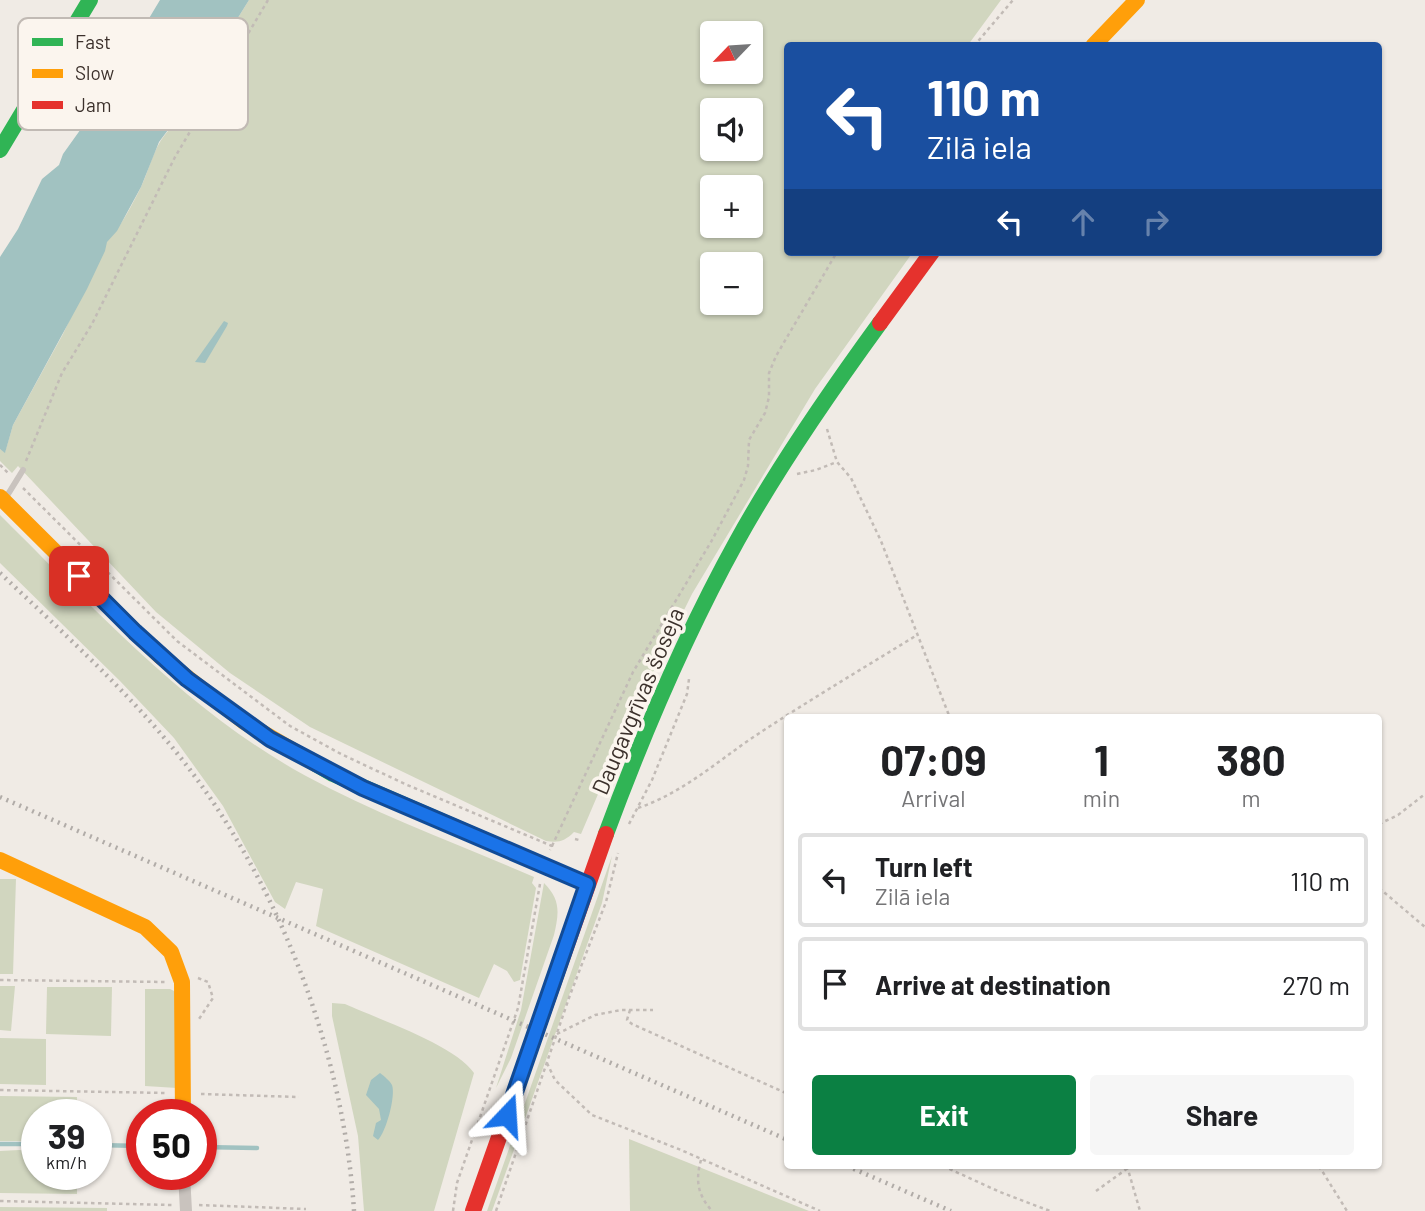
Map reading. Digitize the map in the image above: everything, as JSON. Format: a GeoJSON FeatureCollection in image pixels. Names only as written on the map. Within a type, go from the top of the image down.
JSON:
{"type":"FeatureCollection","features":[{"type":"Feature","properties":{"kind":"street"},"geometry":{"type":"LineString","coordinates":[[79,18],[90,0]]}},
{"type":"Feature","properties":{"kind":"street"},"geometry":{"type":"LineString","coordinates":[[1097,42],[1137,0]]}},
{"type":"Feature","properties":{"kind":"street"},"geometry":{"type":"LineString","coordinates":[[0,150],[18,120]]}},
{"type":"Feature","properties":{"kind":"street","name":"Daugavgrīvas šoseja"},"geometry":{"type":"LineString","coordinates":[[473,1211],[587,884],[640,747],[694,626],[733,549],[818,409],[929,256]]}},
{"type":"Feature","properties":{"kind":"street"},"geometry":{"type":"LineString","coordinates":[[2,499],[161,657],[243,721],[333,774],[587,884]]}},
{"type":"Feature","properties":{"kind":"street"},"geometry":{"type":"LineString","coordinates":[[0,860],[145,926],[171,952],[182,982],[183,1099]]}},
{"type":"Feature","properties":{"kind":"street"},"geometry":{"type":"LineString","coordinates":[[185,1190],[186,1208]]}},
{"type":"Feature","properties":{"kind":"lane"},"geometry":{"type":"LineString","coordinates":[[2,499],[23,470]]}},
{"type":"Feature","properties":{"kind":"path"},"geometry":{"type":"LineString","coordinates":[[248,34],[268,0]]}},
{"type":"Feature","properties":{"kind":"path"},"geometry":{"type":"LineString","coordinates":[[977,42],[1013,0]]}},
{"type":"Feature","properties":{"kind":"path"},"geometry":{"type":"LineString","coordinates":[[23,470],[62,373],[92,324],[191,130]]}},
{"type":"Feature","properties":{"kind":"path"},"geometry":{"type":"LineString","coordinates":[[550,853],[633,672],[711,542],[744,480],[748,466],[749,439],[765,413],[769,397],[769,373],[776,356],[835,256]]}},
{"type":"Feature","properties":{"kind":"path"},"geometry":{"type":"LineString","coordinates":[[818,409],[831,439],[837,462],[851,478],[864,503],[948,714]]}},
{"type":"Feature","properties":{"kind":"path"},"geometry":{"type":"LineString","coordinates":[[777,475],[806,472],[837,462]]}},
{"type":"Feature","properties":{"kind":"path"},"geometry":{"type":"LineString","coordinates":[[0,465],[177,640],[290,726],[405,784],[552,846]]}},
{"type":"Feature","properties":{"kind":"path"},"geometry":{"type":"LineString","coordinates":[[791,714],[918,634]]}},
{"type":"Feature","properties":{"kind":"path"},"geometry":{"type":"LineString","coordinates":[[628,826],[652,780],[687,694],[691,670]]}},
{"type":"Feature","properties":{"kind":"path"},"geometry":{"type":"LineString","coordinates":[[638,807],[659,801],[689,785],[784,718]]}},
{"type":"Feature","properties":{"kind":"path"},"geometry":{"type":"LineString","coordinates":[[1382,823],[1398,815],[1425,794]]}},
{"type":"Feature","properties":{"kind":"path"},"geometry":{"type":"LineString","coordinates":[[496,1211],[606,902],[618,853]]}},
{"type":"Feature","properties":{"kind":"path"},"geometry":{"type":"LineString","coordinates":[[453,1211],[457,1183],[517,1008],[541,888],[539,878]]}},
{"type":"Feature","properties":{"kind":"path"},"geometry":{"type":"LineString","coordinates":[[1382,891],[1425,927]]}},
{"type":"Feature","properties":{"kind":"path"},"geometry":{"type":"LineString","coordinates":[[0,980],[182,982]]}},
{"type":"Feature","properties":{"kind":"path"},"geometry":{"type":"LineString","coordinates":[[630,1010],[627,1020],[632,1024],[784,1092]]}},
{"type":"Feature","properties":{"kind":"path"},"geometry":{"type":"LineString","coordinates":[[557,1034],[595,1015],[653,1010]]}},
{"type":"Feature","properties":{"kind":"path"},"geometry":{"type":"LineString","coordinates":[[547,1063],[555,1080],[584,1110],[601,1120],[701,1159],[820,1211]]}},
{"type":"Feature","properties":{"kind":"path"},"geometry":{"type":"LineString","coordinates":[[0,1090],[299,1097]]}},
{"type":"Feature","properties":{"kind":"path"},"geometry":{"type":"LineString","coordinates":[[701,1159],[698,1188],[712,1211]]}},
{"type":"Feature","properties":{"kind":"path"},"geometry":{"type":"LineString","coordinates":[[950,1169],[1050,1211]]}},
{"type":"Feature","properties":{"kind":"path"},"geometry":{"type":"LineString","coordinates":[[1096,1191],[1125,1169]]}},
{"type":"Feature","properties":{"kind":"path"},"geometry":{"type":"LineString","coordinates":[[1129,1169],[1140,1211]]}},
{"type":"Feature","properties":{"kind":"path"},"geometry":{"type":"LineString","coordinates":[[1321,1169],[1347,1211]]}},
{"type":"Feature","properties":{"kind":"path"},"geometry":{"type":"LineString","coordinates":[[0,1201],[186,1208],[306,1209]]}},
{"type":"Feature","properties":{"kind":"green space"},"geometry":{"type":"Polygon","coordinates":[[[249,0],[1001,0],[970,42],[784,42],[784,256],[910,256],[815,389],[692,594],[631,717],[581,834],[574,832],[562,841],[546,841],[310,727],[230,673],[156,612],[18,466],[12,473],[0,461],[0,449],[5,452],[13,425],[63,334],[107,241],[122,223],[134,201],[155,152],[169,130],[248,130],[248,18],[238,18],[249,0]]]}},
{"type":"Feature","properties":{"kind":"green space"},"geometry":{"type":"Polygon","coordinates":[[[0,515],[107,622],[182,690],[263,750],[306,776],[361,803],[534,877],[532,883],[536,888],[520,980],[514,982],[507,971],[494,964],[479,998],[316,926],[323,889],[296,882],[285,909],[275,902],[223,806],[174,738],[0,563],[0,515]]]}},
{"type":"Feature","properties":{"kind":"green space"},"geometry":{"type":"Polygon","coordinates":[[[612,856],[602,903],[492,1211],[487,1211],[612,856]]]}},
{"type":"Feature","properties":{"kind":"green space"},"geometry":{"type":"Polygon","coordinates":[[[0,879],[16,879],[13,974],[0,974],[0,879]]]}},
{"type":"Feature","properties":{"kind":"green space"},"geometry":{"type":"Polygon","coordinates":[[[544,883],[556,901],[557,920],[554,935],[511,1058],[496,1088],[521,1010],[544,883]]]}},
{"type":"Feature","properties":{"kind":"green space"},"geometry":{"type":"Polygon","coordinates":[[[0,986],[15,986],[11,1031],[0,1030],[0,986]]]}},
{"type":"Feature","properties":{"kind":"green space"},"geometry":{"type":"Polygon","coordinates":[[[47,987],[112,987],[111,1036],[46,1034],[47,987]]]}},
{"type":"Feature","properties":{"kind":"green space"},"geometry":{"type":"Polygon","coordinates":[[[145,989],[170,989],[178,993],[177,1088],[145,1086],[145,989]]]}},
{"type":"Feature","properties":{"kind":"green space"},"geometry":{"type":"Polygon","coordinates":[[[332,1003],[345,1004],[434,1043],[474,1073],[434,1211],[364,1211],[358,1136],[332,1016],[332,1003]]]}},
{"type":"Feature","properties":{"kind":"green space"},"geometry":{"type":"Polygon","coordinates":[[[0,1038],[46,1039],[46,1085],[0,1084],[0,1038]]]}},
{"type":"Feature","properties":{"kind":"green space"},"geometry":{"type":"Polygon","coordinates":[[[0,1096],[77,1097],[21,1099],[21,1141],[0,1141],[0,1096]]]}},
{"type":"Feature","properties":{"kind":"green space"},"geometry":{"type":"Polygon","coordinates":[[[629,1139],[809,1211],[630,1211],[629,1139]]]}},
{"type":"Feature","properties":{"kind":"green space"},"geometry":{"type":"Polygon","coordinates":[[[21,1150],[21,1190],[77,1190],[77,1194],[0,1193],[0,1151],[21,1150]]]}},
{"type":"Feature","properties":{"kind":"green space"},"geometry":{"type":"Polygon","coordinates":[[[0,1207],[107,1208],[107,1211],[0,1211],[0,1207]]]}},
{"type":"Feature","properties":{"kind":"water"},"geometry":{"type":"Polygon","coordinates":[[[160,0],[249,0],[238,18],[149,18],[160,0]]]}},
{"type":"Feature","properties":{"kind":"water"},"geometry":{"type":"Polygon","coordinates":[[[80,130],[168,130],[159,142],[141,187],[117,231],[107,242],[87,289],[13,425],[5,453],[0,449],[0,257],[18,229],[42,179],[59,165],[63,154],[80,130]]]}},
{"type":"Feature","properties":{"kind":"water"},"geometry":{"type":"Polygon","coordinates":[[[224,321],[228,323],[227,326],[205,363],[195,362],[224,321]]]}},
{"type":"Feature","properties":{"kind":"water"},"geometry":{"type":"Polygon","coordinates":[[[380,1073],[391,1083],[393,1097],[390,1114],[378,1140],[373,1136],[376,1123],[381,1120],[379,1109],[366,1095],[371,1080],[380,1073]]]}},
{"type":"Feature","properties":{"kind":"waterway"},"geometry":{"type":"LineString","coordinates":[[0,1144],[21,1144]]}},
{"type":"Feature","properties":{"kind":"waterway"},"geometry":{"type":"LineString","coordinates":[[112,1145],[126,1146]]}},
{"type":"Feature","properties":{"kind":"waterway"},"geometry":{"type":"LineString","coordinates":[[217,1147],[257,1148]]}},
{"type":"Feature","properties":{"kind":"railway"},"geometry":{"type":"LineString","coordinates":[[0,573],[89,657],[152,724],[209,796],[242,849],[272,906],[298,965],[319,1026],[336,1088],[348,1150],[354,1211]]}},
{"type":"Feature","properties":{"kind":"railway"},"geometry":{"type":"LineString","coordinates":[[0,797],[784,1138]]}},
{"type":"Feature","properties":{"kind":"railway"},"geometry":{"type":"LineString","coordinates":[[854,1169],[951,1211]]}},
{"type":"Feature","properties":{"kind":"traffic: fast"},"geometry":{"type":"LineString","coordinates":[[79,18],[90,0]]}},
{"type":"Feature","properties":{"kind":"traffic: fast"},"geometry":{"type":"LineString","coordinates":[[0,150],[18,120]]}},
{"type":"Feature","properties":{"kind":"traffic: fast"},"geometry":{"type":"LineString","coordinates":[[606,834],[666,685],[718,576],[787,457],[880,323]]}},
{"type":"Feature","properties":{"kind":"traffic: fast"},"geometry":{"type":"LineString","coordinates":[[316,764],[333,774],[587,884]]}},
{"type":"Feature","properties":{"kind":"traffic: slow"},"geometry":{"type":"LineString","coordinates":[[1097,42],[1137,0]]}},
{"type":"Feature","properties":{"kind":"traffic: slow"},"geometry":{"type":"LineString","coordinates":[[0,497],[161,657],[243,721],[316,764]]}},
{"type":"Feature","properties":{"kind":"traffic: slow"},"geometry":{"type":"LineString","coordinates":[[0,860],[145,927],[171,952],[182,982],[183,1099]]}},
{"type":"Feature","properties":{"kind":"traffic: jam"},"geometry":{"type":"LineString","coordinates":[[880,323],[929,256]]}},
{"type":"Feature","properties":{"kind":"traffic: jam"},"geometry":{"type":"LineString","coordinates":[[473,1211],[606,834]]}},
{"type":"Feature","properties":{"kind":"route"},"geometry":{"type":"LineString","coordinates":[[79,576],[161,657],[215,701],[270,739],[363,788],[587,884],[507,1115]]}}]}
